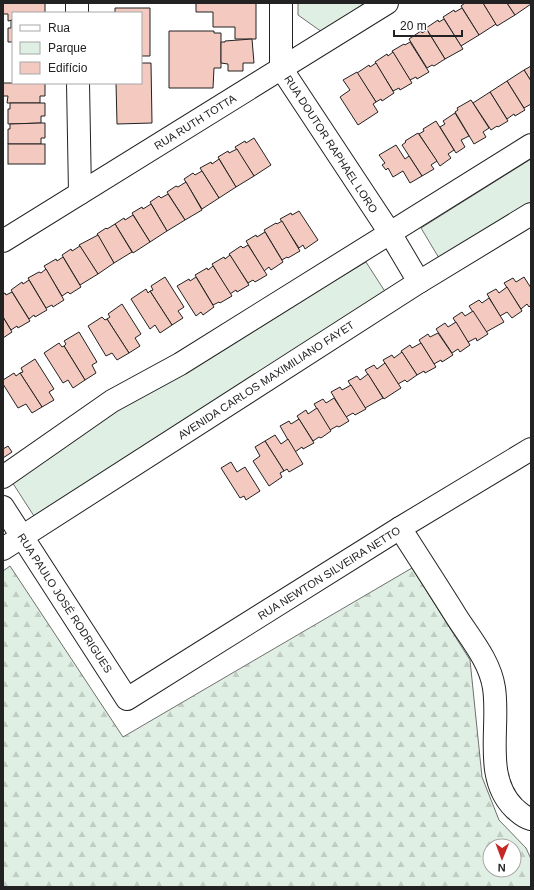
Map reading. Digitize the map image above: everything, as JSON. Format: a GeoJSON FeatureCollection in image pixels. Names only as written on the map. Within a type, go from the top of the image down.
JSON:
{"type":"FeatureCollection","features":[{"type":"Feature","properties":{"kind":"street","name":"RUA DOUTOR RAPHAEL LORO"},"geometry":{"type":"LineString","coordinates":[[281,3],[281,68],[390,233],[420,282]]}},
{"type":"Feature","properties":{"kind":"street","name":"RUA RUTH TOTTA"},"geometry":{"type":"LineString","coordinates":[[3,241],[387,3]]}},
{"type":"Feature","properties":{"kind":"street"},"geometry":{"type":"LineString","coordinates":[[78,84],[80,194]]}},
{"type":"Feature","properties":{"kind":"street"},"geometry":{"type":"LineString","coordinates":[[3,477],[112,401],[180,364],[531,145]]}},
{"type":"Feature","properties":{"kind":"street","name":"AVENIDA CARLOS MAXIMILIANO FAYET"},"geometry":{"type":"LineString","coordinates":[[3,549],[420,282],[531,214]]}},
{"type":"Feature","properties":{"kind":"street","name":"RUA NEWTON SILVEIRA NETTO"},"geometry":{"type":"LineString","coordinates":[[127,699],[400,528],[531,449]]}},
{"type":"Feature","properties":{"kind":"street","name":"RUA PAULO JOSÉ RODRIGUES"},"geometry":{"type":"LineString","coordinates":[[3,508],[127,699]]}},
{"type":"Feature","properties":{"kind":"street"},"geometry":{"type":"LineString","coordinates":[[400,528],[485,660],[494,687],[496,718],[495,769],[500,786],[508,802],[523,817],[531,819]]}},
{"type":"Feature","properties":{"kind":"green space"},"geometry":{"type":"Polygon","coordinates":[[[298,3],[365,3],[322,32],[298,15],[298,3]]]}},
{"type":"Feature","properties":{"kind":"green space"},"geometry":{"type":"Polygon","coordinates":[[[531,159],[531,202],[439,258],[421,228],[531,159]]]}},
{"type":"Feature","properties":{"kind":"green space"},"geometry":{"type":"Polygon","coordinates":[[[366,262],[386,293],[161,440],[34,516],[12,482],[114,410],[170,379],[366,262]]]}},
{"type":"Feature","properties":{"kind":"green space"},"geometry":{"type":"Polygon","coordinates":[[[10,566],[123,737],[412,568],[470,660],[482,777],[499,820],[516,838],[482,838],[482,878],[522,878],[522,844],[526,848],[531,859],[531,887],[3,887],[3,571],[10,566]]]}},
{"type":"Feature","properties":{"kind":"building"},"geometry":{"type":"Polygon","coordinates":[[[3,3],[45,3],[45,12],[12,12],[12,20],[8,21],[8,14],[3,14],[3,3]]]}},
{"type":"Feature","properties":{"kind":"building"},"geometry":{"type":"Polygon","coordinates":[[[196,3],[256,3],[256,39],[235,39],[235,27],[213,27],[213,12],[196,12],[196,3]]]}},
{"type":"Feature","properties":{"kind":"building"},"geometry":{"type":"Polygon","coordinates":[[[465,3],[483,3],[496,24],[479,35],[461,6],[465,3]]]}},
{"type":"Feature","properties":{"kind":"building"},"geometry":{"type":"Polygon","coordinates":[[[483,3],[507,3],[515,15],[497,26],[483,3]]]}},
{"type":"Feature","properties":{"kind":"building"},"geometry":{"type":"Polygon","coordinates":[[[507,3],[531,3],[531,4],[515,15],[507,3]]]}},
{"type":"Feature","properties":{"kind":"building"},"geometry":{"type":"Polygon","coordinates":[[[115,8],[150,8],[150,56],[142,56],[142,12],[115,12],[115,8]]]}},
{"type":"Feature","properties":{"kind":"building"},"geometry":{"type":"Polygon","coordinates":[[[462,8],[479,35],[461,46],[443,17],[454,10],[455,12],[462,8]]]}},
{"type":"Feature","properties":{"kind":"building"},"geometry":{"type":"Polygon","coordinates":[[[444,19],[463,49],[445,59],[426,28],[438,20],[439,22],[444,19]]]}},
{"type":"Feature","properties":{"kind":"building"},"geometry":{"type":"Polygon","coordinates":[[[12,20],[12,42],[8,42],[8,28],[11,28],[12,20]]]}},
{"type":"Feature","properties":{"kind":"building"},"geometry":{"type":"Polygon","coordinates":[[[427,30],[445,59],[434,66],[432,65],[427,68],[409,39],[421,31],[422,33],[427,30]]]}},
{"type":"Feature","properties":{"kind":"building"},"geometry":{"type":"Polygon","coordinates":[[[169,31],[214,31],[214,33],[221,33],[221,68],[214,68],[213,88],[169,88],[169,31]]]}},
{"type":"Feature","properties":{"kind":"building"},"geometry":{"type":"Polygon","coordinates":[[[252,39],[254,63],[243,63],[243,71],[228,71],[228,64],[221,63],[221,42],[252,39]]]}},
{"type":"Feature","properties":{"kind":"building"},"geometry":{"type":"Polygon","coordinates":[[[410,42],[429,72],[417,79],[416,77],[410,80],[392,51],[410,42]]]}},
{"type":"Feature","properties":{"kind":"building"},"geometry":{"type":"Polygon","coordinates":[[[393,52],[412,83],[400,90],[399,88],[393,91],[375,62],[393,52]]]}},
{"type":"Feature","properties":{"kind":"building"},"geometry":{"type":"Polygon","coordinates":[[[142,63],[151,63],[152,123],[117,124],[116,84],[142,84],[142,63]]]}},
{"type":"Feature","properties":{"kind":"building"},"geometry":{"type":"Polygon","coordinates":[[[376,63],[394,93],[382,101],[381,99],[376,102],[357,73],[369,65],[370,67],[376,63]]]}},
{"type":"Feature","properties":{"kind":"building"},"geometry":{"type":"Polygon","coordinates":[[[531,66],[531,81],[524,70],[531,66]]]}},
{"type":"Feature","properties":{"kind":"building"},"geometry":{"type":"Polygon","coordinates":[[[524,70],[531,81],[531,104],[524,108],[507,81],[524,70]]]}},
{"type":"Feature","properties":{"kind":"building"},"geometry":{"type":"Polygon","coordinates":[[[357,72],[376,102],[373,104],[378,112],[358,125],[340,97],[350,90],[343,80],[357,72]]]}},
{"type":"Feature","properties":{"kind":"building"},"geometry":{"type":"Polygon","coordinates":[[[507,81],[525,110],[515,116],[514,114],[507,119],[490,92],[507,81]]]}},
{"type":"Feature","properties":{"kind":"building"},"geometry":{"type":"Polygon","coordinates":[[[3,83],[45,84],[45,96],[40,96],[40,103],[7,103],[8,96],[3,96],[3,83]]]}},
{"type":"Feature","properties":{"kind":"building"},"geometry":{"type":"Polygon","coordinates":[[[490,92],[508,121],[491,130],[473,103],[490,92]]]}},
{"type":"Feature","properties":{"kind":"building"},"geometry":{"type":"Polygon","coordinates":[[[471,100],[489,128],[483,132],[486,137],[474,144],[455,112],[458,110],[457,108],[471,100]]]}},
{"type":"Feature","properties":{"kind":"building"},"geometry":{"type":"Polygon","coordinates":[[[10,103],[45,103],[45,116],[41,116],[41,123],[8,124],[8,109],[10,109],[10,103]]]}},
{"type":"Feature","properties":{"kind":"building"},"geometry":{"type":"Polygon","coordinates":[[[455,113],[469,136],[461,140],[465,147],[456,153],[440,127],[445,124],[443,121],[455,113]]]}},
{"type":"Feature","properties":{"kind":"building"},"geometry":{"type":"Polygon","coordinates":[[[436,121],[454,150],[448,154],[451,158],[440,166],[419,134],[424,131],[423,129],[436,121]]]}},
{"type":"Feature","properties":{"kind":"building"},"geometry":{"type":"Polygon","coordinates":[[[45,123],[45,138],[41,138],[41,144],[8,144],[8,129],[10,129],[10,124],[45,123]]]}},
{"type":"Feature","properties":{"kind":"building"},"geometry":{"type":"Polygon","coordinates":[[[418,133],[437,161],[431,165],[434,169],[422,176],[402,145],[406,142],[405,141],[418,133]]]}},
{"type":"Feature","properties":{"kind":"building"},"geometry":{"type":"Polygon","coordinates":[[[254,138],[271,165],[254,176],[235,147],[254,138]]]}},
{"type":"Feature","properties":{"kind":"building"},"geometry":{"type":"Polygon","coordinates":[[[8,144],[45,144],[45,164],[8,164],[8,144]]]}},
{"type":"Feature","properties":{"kind":"building"},"geometry":{"type":"Polygon","coordinates":[[[396,145],[405,159],[409,156],[422,176],[410,183],[403,171],[393,177],[388,168],[386,170],[382,165],[385,163],[379,155],[396,145]]]}},
{"type":"Feature","properties":{"kind":"building"},"geometry":{"type":"Polygon","coordinates":[[[237,149],[254,176],[236,187],[218,157],[228,151],[229,153],[237,149]]]}},
{"type":"Feature","properties":{"kind":"building"},"geometry":{"type":"Polygon","coordinates":[[[219,159],[236,187],[219,198],[200,168],[211,162],[212,164],[219,159]]]}},
{"type":"Feature","properties":{"kind":"building"},"geometry":{"type":"Polygon","coordinates":[[[202,171],[219,198],[202,209],[184,179],[193,173],[195,175],[202,171]]]}},
{"type":"Feature","properties":{"kind":"building"},"geometry":{"type":"Polygon","coordinates":[[[186,182],[202,210],[185,220],[167,192],[186,182]]]}},
{"type":"Feature","properties":{"kind":"building"},"geometry":{"type":"Polygon","coordinates":[[[168,194],[185,220],[167,231],[150,202],[159,196],[161,198],[168,194]]]}},
{"type":"Feature","properties":{"kind":"building"},"geometry":{"type":"Polygon","coordinates":[[[151,204],[167,231],[150,242],[132,213],[151,204]]]}},
{"type":"Feature","properties":{"kind":"building"},"geometry":{"type":"Polygon","coordinates":[[[299,211],[318,240],[305,249],[303,245],[299,248],[280,219],[291,213],[292,215],[299,211]]]}},
{"type":"Feature","properties":{"kind":"building"},"geometry":{"type":"Polygon","coordinates":[[[133,215],[150,242],[133,253],[115,224],[124,218],[125,220],[133,215]]]}},
{"type":"Feature","properties":{"kind":"building"},"geometry":{"type":"Polygon","coordinates":[[[282,221],[300,251],[282,260],[264,230],[282,221]]]}},
{"type":"Feature","properties":{"kind":"building"},"geometry":{"type":"Polygon","coordinates":[[[115,224],[132,252],[114,263],[97,234],[115,224]]]}},
{"type":"Feature","properties":{"kind":"building"},"geometry":{"type":"Polygon","coordinates":[[[265,232],[283,262],[271,270],[269,267],[264,271],[246,241],[265,232]]]}},
{"type":"Feature","properties":{"kind":"building"},"geometry":{"type":"Polygon","coordinates":[[[98,235],[114,263],[98,274],[79,245],[98,235]]]}},
{"type":"Feature","properties":{"kind":"building"},"geometry":{"type":"Polygon","coordinates":[[[248,245],[267,275],[255,282],[253,280],[248,283],[229,254],[241,246],[243,248],[248,245]]]}},
{"type":"Feature","properties":{"kind":"building"},"geometry":{"type":"Polygon","coordinates":[[[80,246],[98,274],[80,285],[62,255],[71,249],[72,251],[80,246]]]}},
{"type":"Feature","properties":{"kind":"building"},"geometry":{"type":"Polygon","coordinates":[[[230,255],[249,285],[230,294],[212,264],[224,257],[225,259],[230,255]]]}},
{"type":"Feature","properties":{"kind":"building"},"geometry":{"type":"Polygon","coordinates":[[[63,257],[81,287],[70,294],[68,292],[62,296],[44,266],[63,257]]]}},
{"type":"Feature","properties":{"kind":"building"},"geometry":{"type":"Polygon","coordinates":[[[213,266],[232,296],[213,305],[195,275],[207,268],[208,270],[213,266]]]}},
{"type":"Feature","properties":{"kind":"building"},"geometry":{"type":"Polygon","coordinates":[[[46,269],[64,300],[53,307],[52,305],[46,308],[28,278],[39,272],[41,273],[46,269]]]}},
{"type":"Feature","properties":{"kind":"building"},"geometry":{"type":"Polygon","coordinates":[[[165,277],[184,307],[178,311],[183,318],[172,325],[150,291],[153,290],[151,286],[165,277]]]}},
{"type":"Feature","properties":{"kind":"building"},"geometry":{"type":"Polygon","coordinates":[[[196,277],[214,307],[203,315],[201,312],[196,316],[177,286],[196,277]]]}},
{"type":"Feature","properties":{"kind":"building"},"geometry":{"type":"Polygon","coordinates":[[[524,277],[531,288],[531,305],[529,307],[527,304],[521,309],[504,283],[513,278],[516,282],[524,277]]]}},
{"type":"Feature","properties":{"kind":"building"},"geometry":{"type":"Polygon","coordinates":[[[29,280],[47,310],[35,317],[34,315],[29,319],[11,290],[22,282],[23,284],[29,280]]]}},
{"type":"Feature","properties":{"kind":"building"},"geometry":{"type":"Polygon","coordinates":[[[507,287],[522,311],[512,318],[507,312],[500,316],[487,294],[496,289],[499,293],[507,287]]]}},
{"type":"Feature","properties":{"kind":"building"},"geometry":{"type":"Polygon","coordinates":[[[146,289],[148,293],[150,291],[172,325],[160,333],[155,325],[150,329],[131,299],[146,289]]]}},
{"type":"Feature","properties":{"kind":"building"},"geometry":{"type":"Polygon","coordinates":[[[12,292],[30,321],[11,330],[3,317],[3,294],[5,293],[6,295],[12,292]]]}},
{"type":"Feature","properties":{"kind":"building"},"geometry":{"type":"Polygon","coordinates":[[[489,298],[504,322],[486,332],[469,306],[479,300],[482,303],[489,298]]]}},
{"type":"Feature","properties":{"kind":"building"},"geometry":{"type":"Polygon","coordinates":[[[122,304],[141,334],[135,338],[140,346],[129,353],[107,319],[110,317],[108,314],[122,304]]]}},
{"type":"Feature","properties":{"kind":"building"},"geometry":{"type":"Polygon","coordinates":[[[473,311],[488,334],[477,341],[476,338],[468,342],[453,318],[462,312],[465,316],[473,311]]]}},
{"type":"Feature","properties":{"kind":"building"},"geometry":{"type":"Polygon","coordinates":[[[3,317],[12,332],[3,338],[3,317]]]}},
{"type":"Feature","properties":{"kind":"building"},"geometry":{"type":"Polygon","coordinates":[[[102,317],[105,320],[107,319],[129,353],[117,360],[112,353],[106,356],[88,326],[102,317]]]}},
{"type":"Feature","properties":{"kind":"building"},"geometry":{"type":"Polygon","coordinates":[[[456,322],[470,345],[460,352],[458,349],[452,353],[436,329],[445,323],[448,327],[456,322]]]}},
{"type":"Feature","properties":{"kind":"building"},"geometry":{"type":"Polygon","coordinates":[[[79,332],[97,362],[92,365],[96,373],[85,380],[64,346],[66,344],[64,341],[79,332]]]}},
{"type":"Feature","properties":{"kind":"building"},"geometry":{"type":"Polygon","coordinates":[[[438,333],[453,355],[442,362],[441,360],[434,364],[419,340],[428,334],[430,337],[438,333]]]}},
{"type":"Feature","properties":{"kind":"building"},"geometry":{"type":"Polygon","coordinates":[[[59,343],[62,347],[64,346],[85,380],[73,388],[68,380],[63,383],[44,353],[59,343]]]}},
{"type":"Feature","properties":{"kind":"building"},"geometry":{"type":"Polygon","coordinates":[[[421,343],[436,367],[425,373],[424,371],[417,375],[401,351],[410,345],[412,348],[421,343]]]}},
{"type":"Feature","properties":{"kind":"building"},"geometry":{"type":"Polygon","coordinates":[[[402,352],[417,375],[407,382],[405,380],[398,384],[383,360],[392,355],[394,358],[402,352]]]}},
{"type":"Feature","properties":{"kind":"building"},"geometry":{"type":"Polygon","coordinates":[[[35,359],[54,389],[49,392],[54,400],[42,407],[20,373],[23,372],[21,368],[35,359]]]}},
{"type":"Feature","properties":{"kind":"building"},"geometry":{"type":"Polygon","coordinates":[[[385,363],[401,388],[384,399],[365,370],[374,365],[377,369],[385,363]]]}},
{"type":"Feature","properties":{"kind":"building"},"geometry":{"type":"Polygon","coordinates":[[[14,373],[16,376],[20,373],[42,407],[32,413],[26,404],[18,408],[3,384],[3,380],[14,373]]]}},
{"type":"Feature","properties":{"kind":"building"},"geometry":{"type":"Polygon","coordinates":[[[368,374],[383,398],[365,408],[348,381],[357,376],[360,380],[368,374]]]}},
{"type":"Feature","properties":{"kind":"building"},"geometry":{"type":"Polygon","coordinates":[[[351,385],[366,409],[355,415],[353,413],[346,417],[331,392],[340,387],[342,390],[351,385]]]}},
{"type":"Feature","properties":{"kind":"building"},"geometry":{"type":"Polygon","coordinates":[[[334,398],[349,421],[330,430],[314,404],[323,399],[326,403],[334,398]]]}},
{"type":"Feature","properties":{"kind":"building"},"geometry":{"type":"Polygon","coordinates":[[[317,408],[331,431],[321,438],[319,437],[313,441],[297,416],[306,410],[308,414],[317,408]]]}},
{"type":"Feature","properties":{"kind":"building"},"geometry":{"type":"Polygon","coordinates":[[[299,419],[314,443],[303,449],[302,447],[295,452],[280,426],[289,421],[291,424],[299,419]]]}},
{"type":"Feature","properties":{"kind":"building"},"geometry":{"type":"Polygon","coordinates":[[[275,435],[281,444],[288,439],[303,464],[289,472],[287,469],[284,471],[265,441],[275,435]]]}},
{"type":"Feature","properties":{"kind":"building"},"geometry":{"type":"Polygon","coordinates":[[[265,441],[284,471],[280,473],[282,477],[269,486],[253,461],[260,456],[255,447],[265,441]]]}},
{"type":"Feature","properties":{"kind":"building"},"geometry":{"type":"Polygon","coordinates":[[[8,446],[12,452],[3,458],[3,449],[8,446]]]}},
{"type":"Feature","properties":{"kind":"building"},"geometry":{"type":"Polygon","coordinates":[[[231,462],[237,472],[245,467],[260,491],[246,500],[244,496],[240,498],[221,468],[231,462]]]}}]}
